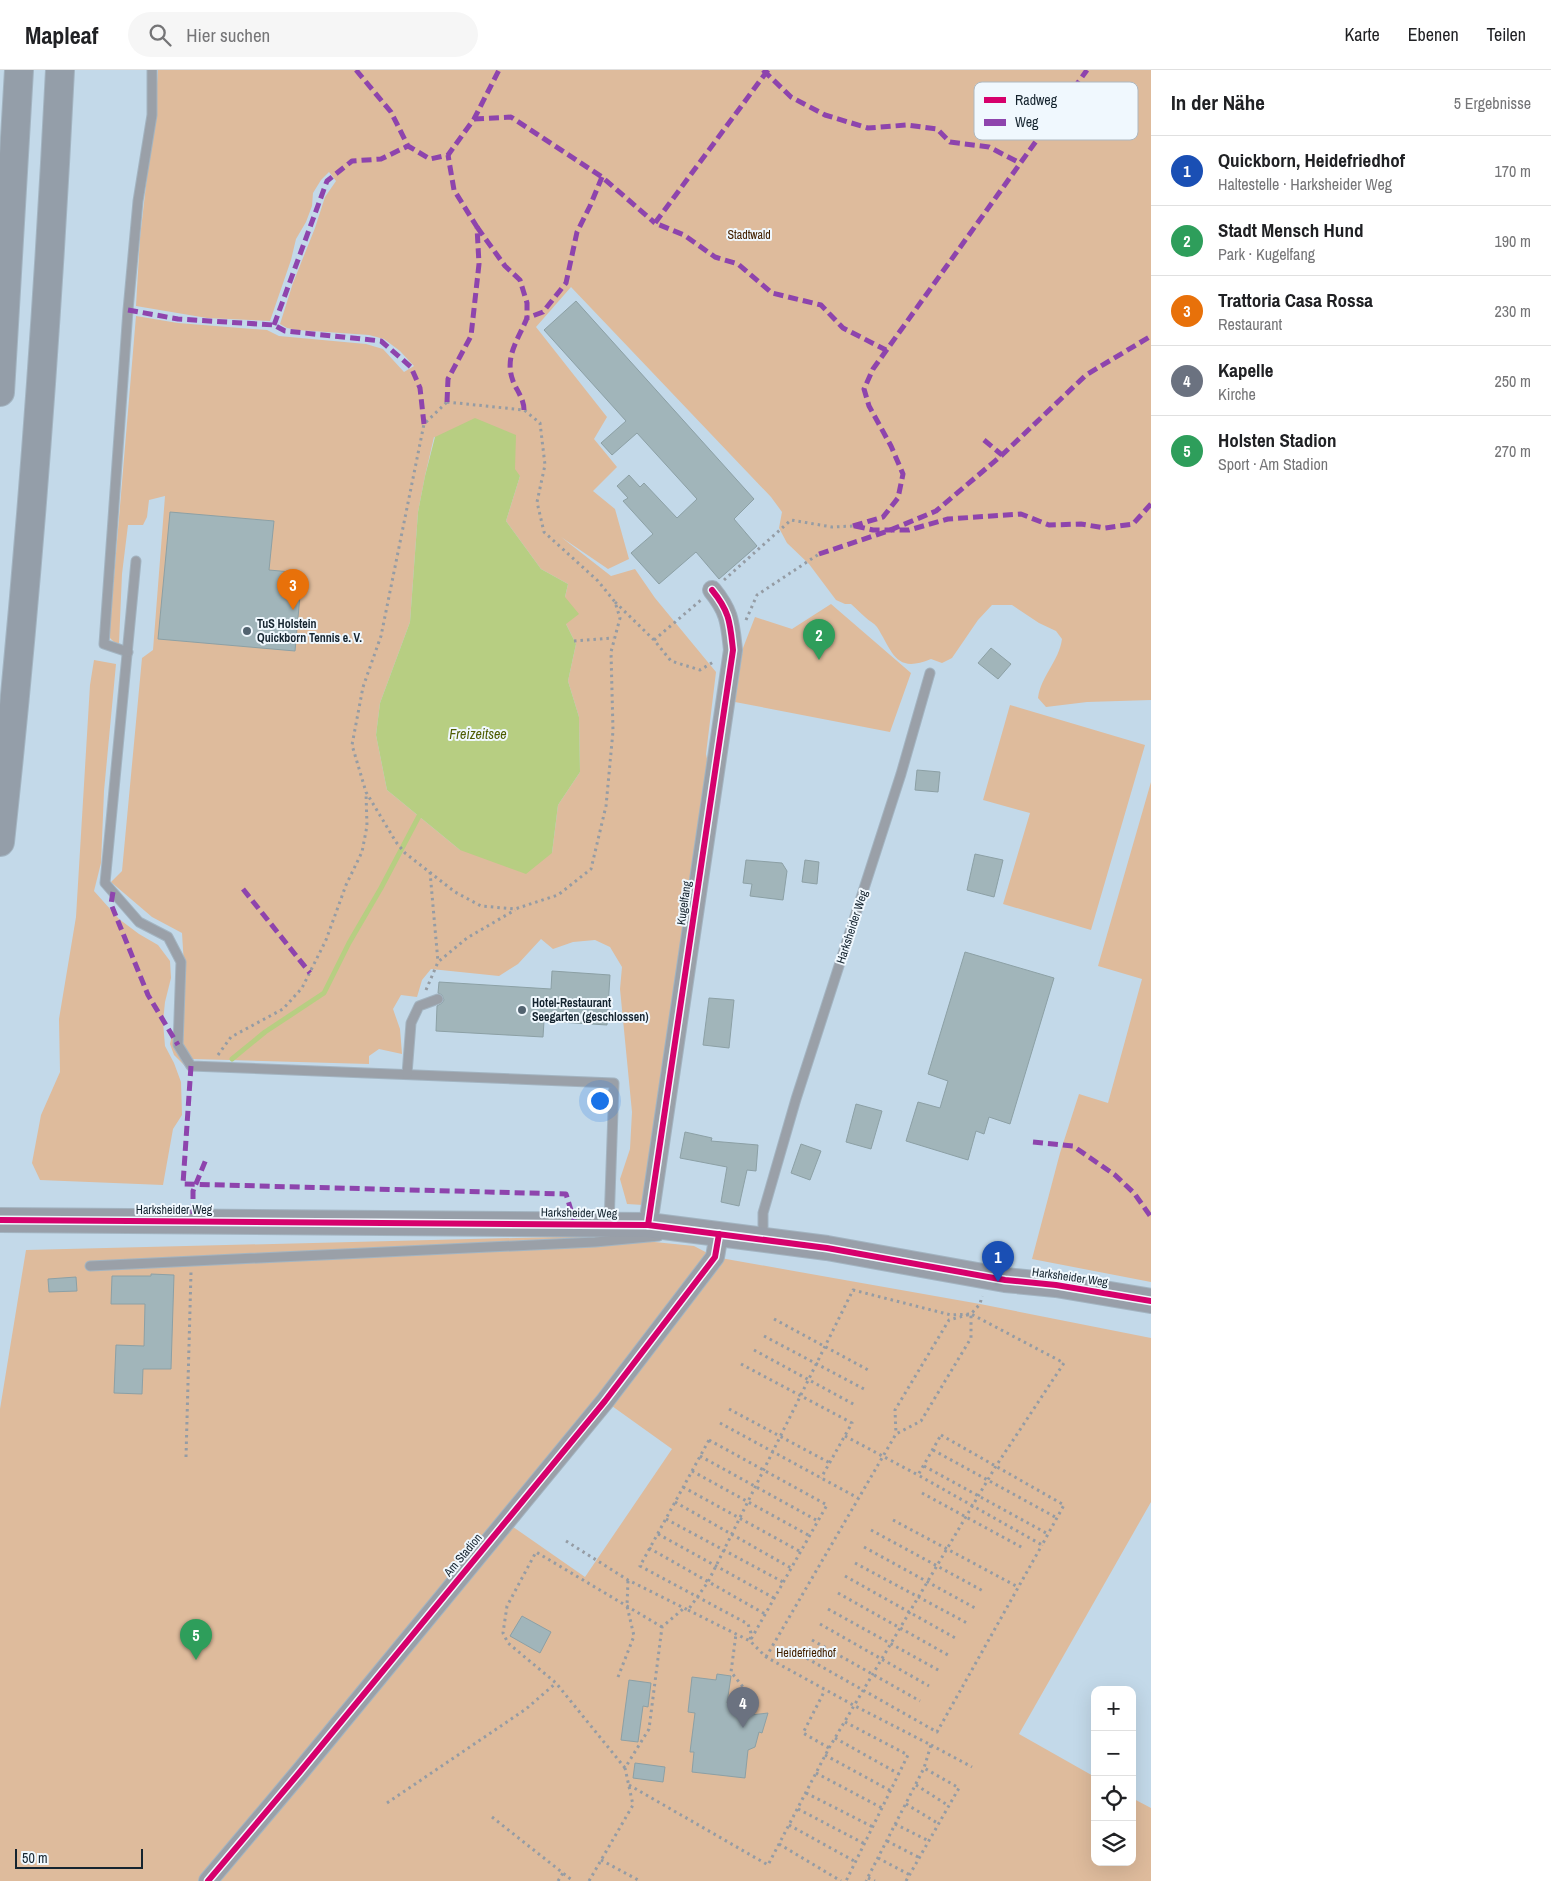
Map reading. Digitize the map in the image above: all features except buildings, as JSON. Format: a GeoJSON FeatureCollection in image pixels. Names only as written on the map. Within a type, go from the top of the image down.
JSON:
{"type":"FeatureCollection","features":[{"type":"Feature","properties":{"kind":"highway"},"geometry":{"type":"LineString","coordinates":[[2,70],[1,82],[17,117]]}},
{"type":"Feature","properties":{"kind":"highway"},"geometry":{"type":"LineString","coordinates":[[0,392],[19,70]]}},
{"type":"Feature","properties":{"kind":"highway"},"geometry":{"type":"LineString","coordinates":[[0,842],[16,691],[37,454],[51,253],[60,70]]}},
{"type":"Feature","properties":{"kind":"main road","name":"Harksheider Weg"},"geometry":{"type":"LineString","coordinates":[[8,1220],[648,1225],[827,1248],[1005,1280],[1056,1285],[1151,1301]]}},
{"type":"Feature","properties":{"kind":"street","name":"Kugelfang"},"geometry":{"type":"LineString","coordinates":[[648,1225],[733,650],[730,622],[717,586]]}},
{"type":"Feature","properties":{"kind":"street","name":"Am Stadion"},"geometry":{"type":"LineString","coordinates":[[208,1881],[605,1401],[715,1257],[713,1233]]}},
{"type":"Feature","properties":{"kind":"lane"},"geometry":{"type":"LineString","coordinates":[[128,652],[104,644],[138,201],[152,115],[152,70]]}},
{"type":"Feature","properties":{"kind":"lane"},"geometry":{"type":"LineString","coordinates":[[136,560],[105,883],[139,922],[168,937],[182,962],[178,1045],[191,1066],[614,1082],[608,1224]]}},
{"type":"Feature","properties":{"kind":"lane","name":"Harksheider Weg"},"geometry":{"type":"LineString","coordinates":[[763,1240],[763,1213],[796,1099],[901,774],[930,673]]}},
{"type":"Feature","properties":{"kind":"lane"},"geometry":{"type":"LineString","coordinates":[[407,1074],[412,1023],[419,1006],[438,999]]}},
{"type":"Feature","properties":{"kind":"lane"},"geometry":{"type":"LineString","coordinates":[[90,1266],[595,1242],[713,1233]]}},
{"type":"Feature","properties":{"kind":"path"},"geometry":{"type":"LineString","coordinates":[[516,909],[481,906],[455,892],[406,853],[396,842],[366,792],[352,745],[363,687],[381,636],[424,424],[447,402],[524,410],[540,423],[545,465],[537,502],[544,532],[598,581],[614,602],[654,640],[686,614]]}},
{"type":"Feature","properties":{"kind":"path"},"geometry":{"type":"LineString","coordinates":[[717,586],[791,520],[832,527],[853,526]]}},
{"type":"Feature","properties":{"kind":"path"},"geometry":{"type":"LineString","coordinates":[[419,1006],[438,962],[467,938],[516,909],[558,895],[591,869],[606,806],[613,731],[611,652],[613,638],[620,618],[614,602]]}},
{"type":"Feature","properties":{"kind":"path"},"geometry":{"type":"LineString","coordinates":[[574,641],[613,638]]}},
{"type":"Feature","properties":{"kind":"path"},"geometry":{"type":"LineString","coordinates":[[210,1067],[231,1037],[283,1010],[302,988],[326,940],[346,885],[362,852],[367,826],[366,792]]}},
{"type":"Feature","properties":{"kind":"path"},"geometry":{"type":"LineString","coordinates":[[430,871],[438,962]]}},
{"type":"Feature","properties":{"kind":"path"},"geometry":{"type":"LineString","coordinates":[[186,1457],[192,1262]]}},
{"type":"Feature","properties":{"kind":"path"},"geometry":{"type":"LineString","coordinates":[[896,1434],[895,1410],[949,1320],[971,1314],[980,1304],[985,1276]]}},
{"type":"Feature","properties":{"kind":"path"},"geometry":{"type":"LineString","coordinates":[[629,1785],[768,1865],[829,1748],[996,1466],[1064,1364],[971,1314],[952,1315],[853,1290],[708,1582],[688,1610]]}},
{"type":"Feature","properties":{"kind":"path"},"geometry":{"type":"LineString","coordinates":[[766,1657],[896,1434],[921,1421],[971,1338],[971,1314]]}},
{"type":"Feature","properties":{"kind":"path"},"geometry":{"type":"LineString","coordinates":[[774,1319],[870,1371]]}},
{"type":"Feature","properties":{"kind":"path"},"geometry":{"type":"LineString","coordinates":[[764,1336],[864,1389]]}},
{"type":"Feature","properties":{"kind":"path"},"geometry":{"type":"LineString","coordinates":[[754,1350],[855,1405]]}},
{"type":"Feature","properties":{"kind":"path"},"geometry":{"type":"LineString","coordinates":[[741,1364],[852,1424],[821,1478]]}},
{"type":"Feature","properties":{"kind":"path"},"geometry":{"type":"LineString","coordinates":[[729,1409],[830,1463]]}},
{"type":"Feature","properties":{"kind":"path"},"geometry":{"type":"LineString","coordinates":[[720,1423],[858,1498]]}},
{"type":"Feature","properties":{"kind":"path"},"geometry":{"type":"LineString","coordinates":[[801,1655],[937,1732],[1064,1505],[941,1435],[918,1475]]}},
{"type":"Feature","properties":{"kind":"path"},"geometry":{"type":"LineString","coordinates":[[845,1436],[1042,1545]]}},
{"type":"Feature","properties":{"kind":"path"},"geometry":{"type":"LineString","coordinates":[[709,1440],[827,1505],[750,1642],[751,1634],[748,1624],[640,1566],[709,1440]]}},
{"type":"Feature","properties":{"kind":"path"},"geometry":{"type":"LineString","coordinates":[[933,1450],[1057,1518]]}},
{"type":"Feature","properties":{"kind":"path"},"geometry":{"type":"LineString","coordinates":[[700,1456],[818,1521]]}},
{"type":"Feature","properties":{"kind":"path"},"geometry":{"type":"LineString","coordinates":[[924,1466],[1048,1534]]}},
{"type":"Feature","properties":{"kind":"path"},"geometry":{"type":"LineString","coordinates":[[692,1471],[810,1536]]}},
{"type":"Feature","properties":{"kind":"path"},"geometry":{"type":"LineString","coordinates":[[684,1487],[801,1552]]}},
{"type":"Feature","properties":{"kind":"path"},"geometry":{"type":"LineString","coordinates":[[922,1493],[1023,1548]]}},
{"type":"Feature","properties":{"kind":"path"},"geometry":{"type":"LineString","coordinates":[[675,1502],[791,1568]]}},
{"type":"Feature","properties":{"kind":"path"},"geometry":{"type":"LineString","coordinates":[[666,1519],[783,1582]]}},
{"type":"Feature","properties":{"kind":"path"},"geometry":{"type":"LineString","coordinates":[[894,1520],[1018,1587]]}},
{"type":"Feature","properties":{"kind":"path"},"geometry":{"type":"LineString","coordinates":[[871,1530],[985,1592]]}},
{"type":"Feature","properties":{"kind":"path"},"geometry":{"type":"LineString","coordinates":[[658,1534],[774,1598]]}},
{"type":"Feature","properties":{"kind":"path"},"geometry":{"type":"LineString","coordinates":[[566,1541],[628,1580],[750,1642],[766,1657],[825,1690],[972,1767]]}},
{"type":"Feature","properties":{"kind":"path"},"geometry":{"type":"LineString","coordinates":[[864,1547],[975,1608]]}},
{"type":"Feature","properties":{"kind":"path"},"geometry":{"type":"LineString","coordinates":[[650,1548],[765,1614]]}},
{"type":"Feature","properties":{"kind":"path"},"geometry":{"type":"LineString","coordinates":[[589,1881],[633,1805],[625,1768],[556,1683],[508,1643],[504,1633],[507,1606],[536,1552],[662,1626]]}},
{"type":"Feature","properties":{"kind":"path"},"geometry":{"type":"LineString","coordinates":[[855,1563],[967,1623]]}},
{"type":"Feature","properties":{"kind":"path"},"geometry":{"type":"LineString","coordinates":[[845,1576],[957,1639]]}},
{"type":"Feature","properties":{"kind":"path"},"geometry":{"type":"LineString","coordinates":[[618,1677],[634,1636],[627,1606],[628,1580]]}},
{"type":"Feature","properties":{"kind":"path"},"geometry":{"type":"LineString","coordinates":[[838,1593],[948,1655]]}},
{"type":"Feature","properties":{"kind":"path"},"geometry":{"type":"LineString","coordinates":[[625,1768],[649,1729],[662,1626],[683,1608]]}},
{"type":"Feature","properties":{"kind":"path"},"geometry":{"type":"LineString","coordinates":[[828,1608],[940,1671]]}},
{"type":"Feature","properties":{"kind":"path"},"geometry":{"type":"LineString","coordinates":[[820,1624],[929,1686]]}},
{"type":"Feature","properties":{"kind":"path"},"geometry":{"type":"LineString","coordinates":[[730,1709],[743,1687],[731,1672],[736,1634]]}},
{"type":"Feature","properties":{"kind":"path"},"geometry":{"type":"LineString","coordinates":[[812,1640],[920,1701]]}},
{"type":"Feature","properties":{"kind":"path"},"geometry":{"type":"LineString","coordinates":[[387,1803],[526,1709],[556,1683]]}},
{"type":"Feature","properties":{"kind":"path"},"geometry":{"type":"LineString","coordinates":[[825,1690],[803,1733],[829,1748]]}},
{"type":"Feature","properties":{"kind":"path"},"geometry":{"type":"LineString","coordinates":[[845,1722],[908,1755],[846,1881]]}},
{"type":"Feature","properties":{"kind":"path"},"geometry":{"type":"LineString","coordinates":[[835,1738],[899,1774]]}},
{"type":"Feature","properties":{"kind":"path"},"geometry":{"type":"LineString","coordinates":[[875,1881],[867,1879],[916,1785],[932,1745]]}},
{"type":"Feature","properties":{"kind":"path"},"geometry":{"type":"LineString","coordinates":[[825,1755],[891,1791]]}},
{"type":"Feature","properties":{"kind":"path"},"geometry":{"type":"LineString","coordinates":[[906,1881],[959,1788],[924,1768]]}},
{"type":"Feature","properties":{"kind":"path"},"geometry":{"type":"LineString","coordinates":[[816,1774],[882,1808]]}},
{"type":"Feature","properties":{"kind":"path"},"geometry":{"type":"LineString","coordinates":[[916,1785],[949,1806]]}},
{"type":"Feature","properties":{"kind":"path"},"geometry":{"type":"LineString","coordinates":[[806,1793],[873,1826]]}},
{"type":"Feature","properties":{"kind":"path"},"geometry":{"type":"LineString","coordinates":[[906,1804],[939,1824]]}},
{"type":"Feature","properties":{"kind":"path"},"geometry":{"type":"LineString","coordinates":[[798,1808],[865,1844]]}},
{"type":"Feature","properties":{"kind":"path"},"geometry":{"type":"LineString","coordinates":[[492,1817],[573,1881]]}},
{"type":"Feature","properties":{"kind":"path"},"geometry":{"type":"LineString","coordinates":[[895,1824],[929,1841]]}},
{"type":"Feature","properties":{"kind":"path"},"geometry":{"type":"LineString","coordinates":[[789,1825],[856,1862]]}},
{"type":"Feature","properties":{"kind":"path"},"geometry":{"type":"LineString","coordinates":[[887,1841],[920,1858]]}},
{"type":"Feature","properties":{"kind":"path"},"geometry":{"type":"LineString","coordinates":[[779,1844],[841,1881]]}},
{"type":"Feature","properties":{"kind":"path"},"geometry":{"type":"LineString","coordinates":[[878,1858],[910,1874]]}},
{"type":"Feature","properties":{"kind":"path"},"geometry":{"type":"LineString","coordinates":[[601,1860],[640,1881]]}},
{"type":"Feature","properties":{"kind":"path"},"geometry":{"type":"LineString","coordinates":[[558,1881],[563,1873]]}},
{"type":"Feature","properties":{"kind":"green space","name":"Stadtwald"},"geometry":{"type":"Polygon","coordinates":[[[158,70],[1151,70],[1151,700],[1087,702],[1046,707],[1038,698],[1062,639],[1056,631],[1039,623],[1012,605],[992,605],[978,620],[952,658],[942,663],[931,659],[910,664],[896,658],[876,626],[851,604],[845,604],[836,600],[809,564],[787,543],[779,528],[782,512],[771,497],[571,287],[536,327],[607,417],[594,439],[617,467],[593,491],[615,509],[629,559],[608,569],[561,537],[611,576],[635,569],[655,598],[716,672],[706,754],[712,782],[643,1205],[627,1204],[620,1179],[630,1149],[632,1112],[620,989],[622,967],[610,947],[595,940],[573,942],[553,949],[541,939],[518,964],[499,976],[431,969],[422,980],[417,997],[401,995],[393,1009],[400,1029],[402,1054],[379,1049],[369,1056],[369,1064],[193,1059],[191,1072],[174,1055],[170,1044],[185,981],[182,933],[152,917],[111,882],[122,871],[142,658],[153,650],[165,496],[149,500],[147,517],[143,525],[128,525],[122,574],[119,643],[115,643],[109,637],[136,316],[178,323],[267,330],[279,336],[366,344],[383,349],[404,372],[414,366],[400,351],[384,339],[369,335],[298,330],[287,328],[280,324],[325,197],[336,181],[329,172],[321,180],[313,193],[312,206],[306,222],[296,239],[291,260],[270,321],[207,318],[136,306],[140,238],[158,70]],[[434,437],[418,512],[410,622],[380,703],[376,735],[387,790],[460,850],[552,853],[558,805],[580,772],[579,717],[568,681],[576,644],[566,624],[565,597],[568,584],[541,569],[506,521],[520,476],[434,437]]]}},
{"type":"Feature","properties":{"kind":"green space"},"geometry":{"type":"Polygon","coordinates":[[[831,604],[911,673],[890,732],[735,702],[743,648],[755,617],[792,629],[831,604]]]}},
{"type":"Feature","properties":{"kind":"green space"},"geometry":{"type":"Polygon","coordinates":[[[94,660],[116,664],[104,791],[101,863],[94,891],[119,919],[158,945],[170,961],[171,978],[165,1002],[163,1022],[165,1046],[181,1082],[182,1115],[173,1129],[163,1185],[40,1180],[32,1163],[41,1115],[60,1072],[59,1019],[76,917],[90,685],[94,660]]]}},
{"type":"Feature","properties":{"kind":"green space"},"geometry":{"type":"Polygon","coordinates":[[[1010,705],[1145,745],[1091,930],[1003,904],[1030,813],[983,800],[1010,705]]]}},
{"type":"Feature","properties":{"kind":"green space"},"geometry":{"type":"Polygon","coordinates":[[[1151,782],[1151,1282],[1032,1259],[1060,1153],[1079,1094],[1108,1103],[1142,979],[1098,966],[1151,782]]]}},
{"type":"Feature","properties":{"kind":"green space","name":"Heidefriedhof"},"geometry":{"type":"Polygon","coordinates":[[[595,1236],[694,1246],[715,1257],[980,1304],[1151,1338],[1151,1502],[1019,1734],[1091,1775],[1091,1866],[1136,1866],[1136,1800],[1151,1808],[1151,1881],[0,1881],[0,1409],[26,1250],[595,1236]],[[605,1401],[506,1522],[585,1577],[672,1449],[605,1401]]]}},
{"type":"Feature","properties":{"kind":"water","name":"Freizeitsee"},"geometry":{"type":"Polygon","coordinates":[[[475,418],[516,435],[515,469],[520,476],[506,521],[541,569],[568,584],[565,597],[579,614],[566,624],[576,644],[568,681],[579,717],[580,772],[558,805],[552,853],[526,874],[460,850],[387,790],[376,735],[380,703],[410,622],[418,512],[435,437],[475,418]]]}},
{"type":"Feature","properties":{"kind":"waterway"},"geometry":{"type":"LineString","coordinates":[[232,1059],[265,1032],[324,993],[349,943],[419,816]]}},
{"type":"Feature","properties":{"kind":"marked path"},"geometry":{"type":"LineString","coordinates":[[356,70],[391,112],[408,146],[430,159],[448,155],[474,119],[499,70]]}},
{"type":"Feature","properties":{"kind":"marked path"},"geometry":{"type":"LineString","coordinates":[[763,70],[791,97],[825,115],[868,128],[907,125],[937,129],[950,142],[989,147],[1020,163]]}},
{"type":"Feature","properties":{"kind":"marked path"},"geometry":{"type":"LineString","coordinates":[[768,70],[655,223],[684,235],[715,257],[738,264],[772,293],[821,305],[843,328],[886,350]]}},
{"type":"Feature","properties":{"kind":"marked path"},"geometry":{"type":"LineString","coordinates":[[1078,82],[1087,70]]}},
{"type":"Feature","properties":{"kind":"marked path"},"geometry":{"type":"LineString","coordinates":[[474,119],[511,117],[602,177],[655,223]]}},
{"type":"Feature","properties":{"kind":"marked path"},"geometry":{"type":"LineString","coordinates":[[853,526],[883,517],[898,498],[903,474],[891,446],[869,406],[864,389],[873,369],[1037,140]]}},
{"type":"Feature","properties":{"kind":"marked path"},"geometry":{"type":"LineString","coordinates":[[274,325],[327,181],[352,161],[381,159],[408,146]]}},
{"type":"Feature","properties":{"kind":"marked path"},"geometry":{"type":"LineString","coordinates":[[447,402],[448,379],[471,336],[479,264],[477,227],[454,190],[448,155]]}},
{"type":"Feature","properties":{"kind":"marked path"},"geometry":{"type":"LineString","coordinates":[[524,410],[522,399],[513,381],[511,372],[510,364],[513,349],[527,318],[543,312],[566,283],[577,232],[602,177]]}},
{"type":"Feature","properties":{"kind":"marked path"},"geometry":{"type":"LineString","coordinates":[[477,227],[505,266],[520,280],[527,303],[527,318]]}},
{"type":"Feature","properties":{"kind":"marked path"},"geometry":{"type":"LineString","coordinates":[[128,310],[178,319],[274,325],[285,331],[381,341],[411,367],[420,388],[424,424]]}},
{"type":"Feature","properties":{"kind":"marked path"},"geometry":{"type":"LineString","coordinates":[[819,554],[888,531],[936,511],[1002,455],[1086,375],[1151,336]]}},
{"type":"Feature","properties":{"kind":"marked path"},"geometry":{"type":"LineString","coordinates":[[984,440],[1002,455]]}},
{"type":"Feature","properties":{"kind":"marked path"},"geometry":{"type":"LineString","coordinates":[[855,526],[873,530],[909,530],[948,519],[1021,514],[1049,525],[1081,524],[1105,528],[1133,524],[1151,504]]}},
{"type":"Feature","properties":{"kind":"marked path"},"geometry":{"type":"LineString","coordinates":[[243,889],[310,973]]}},
{"type":"Feature","properties":{"kind":"marked path"},"geometry":{"type":"LineString","coordinates":[[113,892],[111,904],[148,995],[178,1045]]}},
{"type":"Feature","properties":{"kind":"marked path"},"geometry":{"type":"LineString","coordinates":[[191,1066],[183,1184],[566,1194],[575,1223]]}},
{"type":"Feature","properties":{"kind":"marked path"},"geometry":{"type":"LineString","coordinates":[[1033,1142],[1073,1146],[1115,1175],[1134,1193],[1151,1217]]}},
{"type":"Feature","properties":{"kind":"marked path"},"geometry":{"type":"LineString","coordinates":[[193,1214],[193,1191],[207,1157]]}},
{"type":"Feature","properties":{"kind":"cycle path"},"geometry":{"type":"LineString","coordinates":[[648,1225],[733,650],[726,612],[712,590]]}},
{"type":"Feature","properties":{"kind":"cycle path"},"geometry":{"type":"LineString","coordinates":[[0,1220],[648,1225],[827,1248],[1005,1280],[1056,1285],[1151,1301]]}},
{"type":"Feature","properties":{"kind":"cycle path"},"geometry":{"type":"LineString","coordinates":[[208,1881],[605,1401],[715,1257],[719,1234]]}},
{"type":"Feature","properties":{"kind":"place","name":"Trattoria Casa Rossa"},"geometry":{"type":"Point","coordinates":[293,610]}},
{"type":"Feature","properties":{"kind":"place","name":"TuS Holstein Quickborn Tennis e. V."},"geometry":{"type":"Point","coordinates":[247,631]}},
{"type":"Feature","properties":{"kind":"place","name":"Stadt Mensch Hund"},"geometry":{"type":"Point","coordinates":[819,660]}},
{"type":"Feature","properties":{"kind":"place","name":"Hotel-Restaurant Seegarten (geschlossen)"},"geometry":{"type":"Point","coordinates":[522,1010]}},
{"type":"Feature","properties":{"kind":"place","name":"Quickborn, Heidefriedhof"},"geometry":{"type":"Point","coordinates":[998,1282]}},
{"type":"Feature","properties":{"kind":"place","name":"Holsten Stadion"},"geometry":{"type":"Point","coordinates":[196,1660]}},
{"type":"Feature","properties":{"kind":"place","name":"Kapelle"},"geometry":{"type":"Point","coordinates":[743,1728]}}]}
